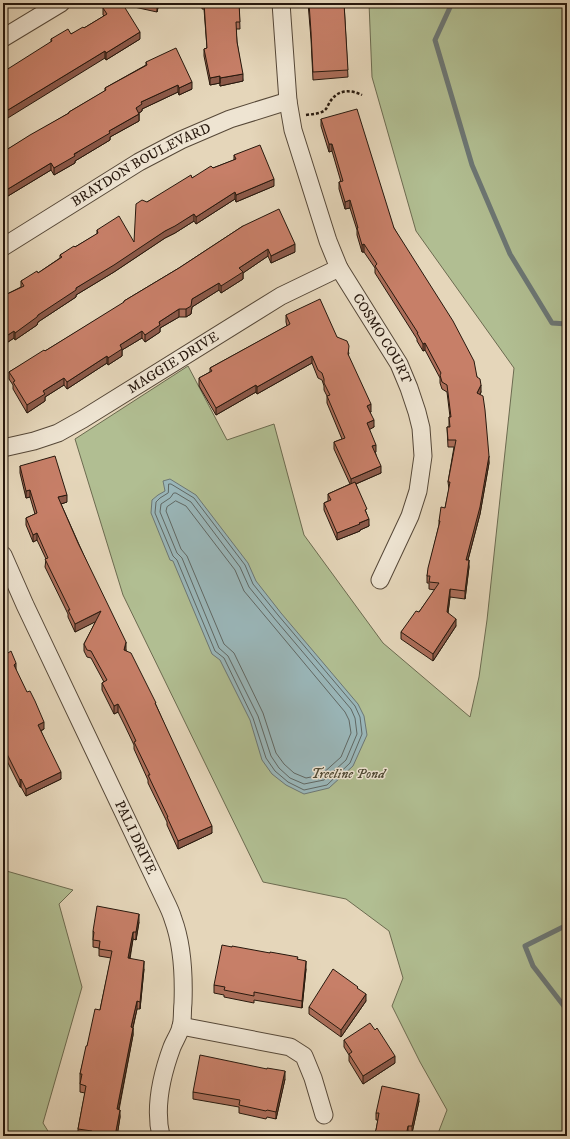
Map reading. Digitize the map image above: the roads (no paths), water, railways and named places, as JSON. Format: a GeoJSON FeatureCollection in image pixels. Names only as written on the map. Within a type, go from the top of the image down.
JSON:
{"type":"FeatureCollection","features":[{"type":"Feature","properties":{"kind":"street"},"geometry":{"type":"LineString","coordinates":[[3,38],[61,3]]}},
{"type":"Feature","properties":{"kind":"street","name":"COSMO COURT"},"geometry":{"type":"LineString","coordinates":[[281,3],[288,101],[293,130],[328,241],[339,268],[399,364],[418,412],[421,428],[423,456],[418,491],[410,516],[380,580]]}},
{"type":"Feature","properties":{"kind":"street","name":"BRAYDON BOULEVARD"},"geometry":{"type":"LineString","coordinates":[[3,247],[139,162],[181,140],[230,119],[288,101]]}},
{"type":"Feature","properties":{"kind":"street","name":"MAGGIE DRIVE"},"geometry":{"type":"LineString","coordinates":[[3,448],[34,441],[58,433],[281,296],[339,268]]}},
{"type":"Feature","properties":{"kind":"street","name":"PALI DRIVE"},"geometry":{"type":"LineString","coordinates":[[3,555],[173,919],[178,936],[182,957],[184,985],[181,1026],[164,1070],[160,1092],[159,1113],[159,1130],[161,1136]]}},
{"type":"Feature","properties":{"kind":"street"},"geometry":{"type":"LineString","coordinates":[[181,1026],[290,1047],[304,1056],[313,1078],[324,1115]]}},
{"type":"Feature","properties":{"kind":"water"},"geometry":{"type":"Polygon","coordinates":[[[170,479],[196,495],[248,563],[256,581],[358,704],[364,716],[367,735],[353,766],[329,788],[304,794],[286,785],[272,774],[262,760],[250,720],[220,660],[212,654],[173,561],[170,560],[151,513],[152,500],[165,491],[163,481],[170,479]]]}},
{"type":"Feature","properties":{"kind":"waterway"},"geometry":{"type":"LineString","coordinates":[[452,3],[435,40],[472,165],[510,254],[552,323],[567,324]]}},
{"type":"Feature","properties":{"kind":"waterway"},"geometry":{"type":"LineString","coordinates":[[567,925],[525,946],[533,966],[567,1010]]}},
{"type":"Feature","properties":{"kind":"park label","name":"Treeline Pond"},"geometry":{"type":"Point","coordinates":[348,774]}}]}
